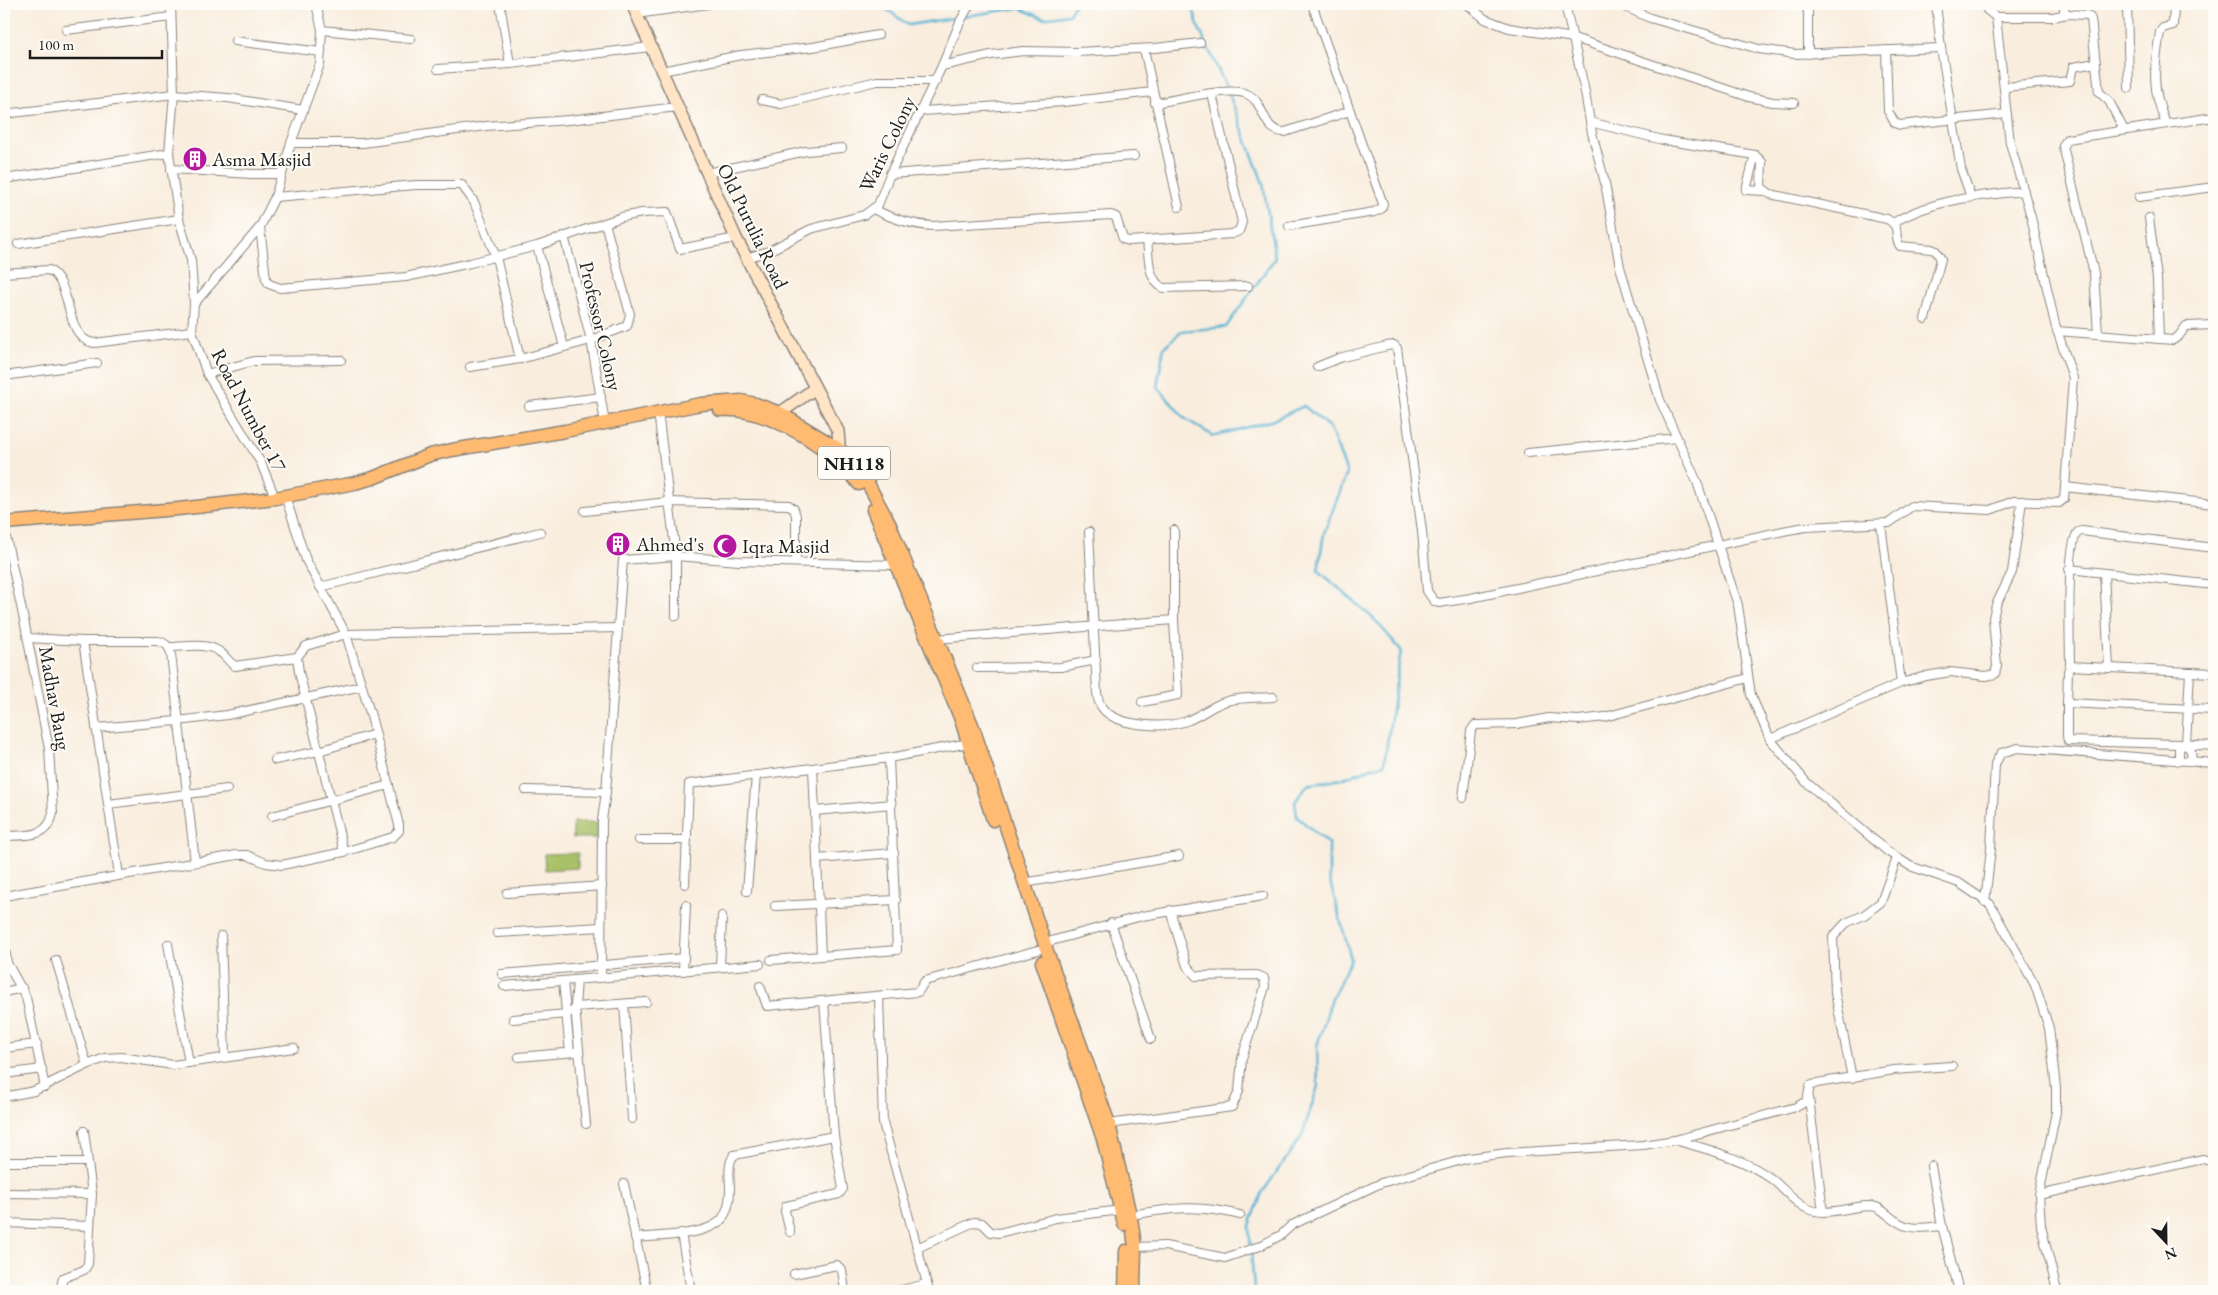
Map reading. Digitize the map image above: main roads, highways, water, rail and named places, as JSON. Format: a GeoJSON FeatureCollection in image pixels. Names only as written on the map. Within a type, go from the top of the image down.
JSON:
{"type":"FeatureCollection","features":[{"type":"Feature","properties":{"kind":"highway","name":"NH118"},"geometry":{"type":"LineString","coordinates":[[4,523],[280,501],[373,478],[430,455],[701,404],[741,401],[756,404],[777,418],[841,462],[862,488],[870,503],[969,743],[1041,947],[1108,1124],[1134,1247],[1134,1291]]}},
{"type":"Feature","properties":{"kind":"highway","name":"NH118"},"geometry":{"type":"LineString","coordinates":[[4,529],[280,501],[358,490],[427,463],[447,458],[728,409],[777,418],[839,449],[853,461],[878,502],[973,727],[1024,883],[1041,947],[1126,1213],[1125,1291]]}},
{"type":"Feature","properties":{"kind":"main road","name":"Old Purulia Road"},"geometry":{"type":"LineString","coordinates":[[634,9],[736,238],[814,389],[838,431],[841,462]]}},
{"type":"Feature","properties":{"kind":"main road"},"geometry":{"type":"LineString","coordinates":[[777,418],[814,389]]}},
{"type":"Feature","properties":{"kind":"waterway"},"geometry":{"type":"LineString","coordinates":[[880,4],[908,25],[960,17]]}},
{"type":"Feature","properties":{"kind":"waterway"},"geometry":{"type":"LineString","coordinates":[[965,16],[1019,8],[1043,18],[1069,14],[1075,4]]}},
{"type":"Feature","properties":{"kind":"waterway"},"geometry":{"type":"LineString","coordinates":[[1192,4],[1198,26],[1227,89]]}},
{"type":"Feature","properties":{"kind":"waterway"},"geometry":{"type":"LineString","coordinates":[[1229,94],[1263,183],[1275,258],[1226,327],[1182,331],[1164,347],[1157,386],[1184,418],[1213,436],[1271,421],[1304,406],[1330,428],[1347,473],[1324,533],[1318,570],[1375,620],[1401,650],[1384,764],[1341,779],[1307,785],[1295,802],[1297,817],[1329,844],[1329,878],[1351,959],[1332,998],[1317,1046],[1318,1086],[1302,1136],[1262,1193],[1249,1228],[1254,1288],[1252,1291]]}},
{"type":"Feature","properties":{"kind":"place","name":"Asma Masjid"},"geometry":{"type":"Point","coordinates":[195,159]}},
{"type":"Feature","properties":{"kind":"place","name":"Ahmed's"},"geometry":{"type":"Point","coordinates":[618,544]}},
{"type":"Feature","properties":{"kind":"place","name":"Iqra Masjid"},"geometry":{"type":"Point","coordinates":[725,546]}}]}
